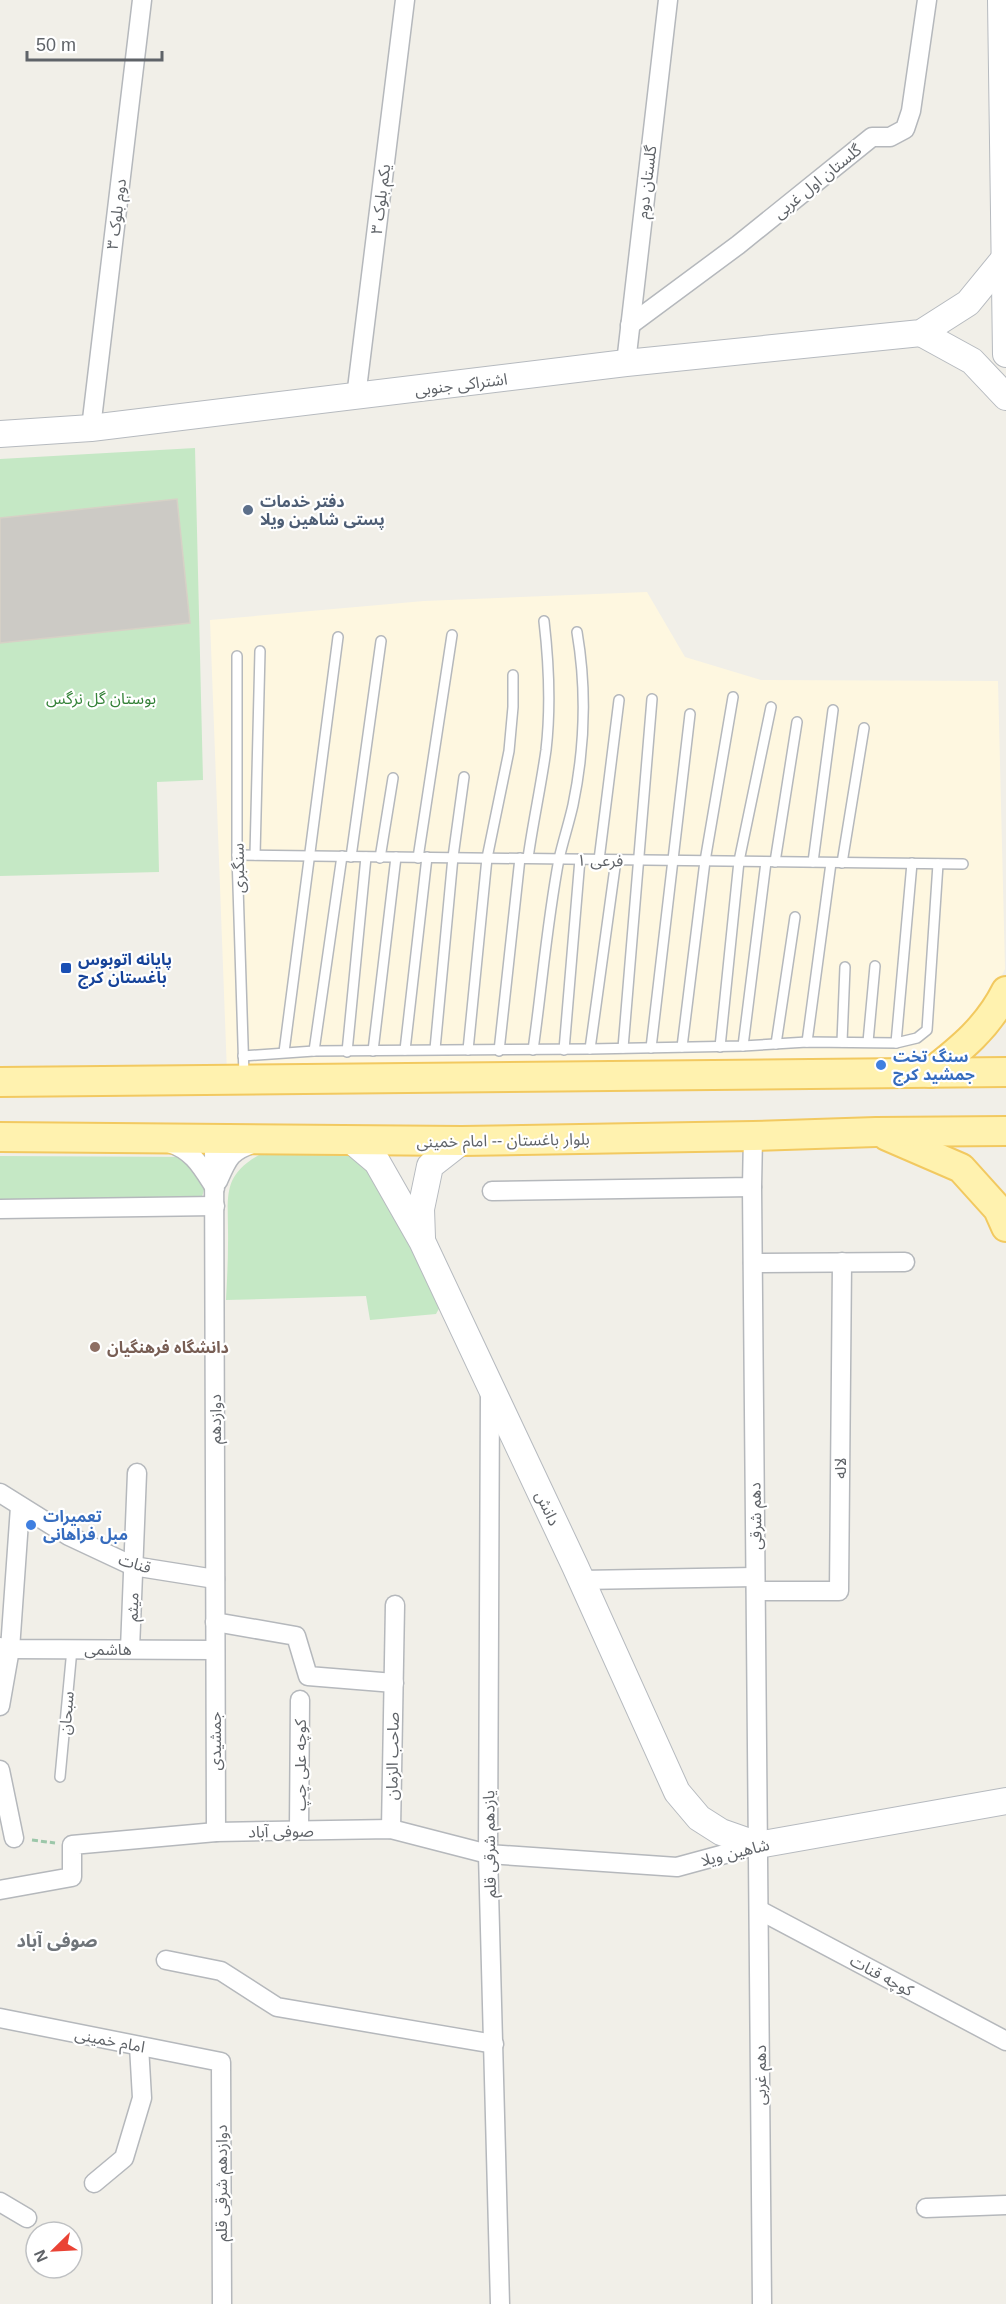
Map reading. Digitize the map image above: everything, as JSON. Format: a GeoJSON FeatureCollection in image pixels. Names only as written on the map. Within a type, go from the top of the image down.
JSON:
{"type":"FeatureCollection","features":[{"type":"Feature","properties":{"kind":"main road"},"geometry":{"type":"LineString","coordinates":[[1001,0],[1004,30],[1006,354]]}},
{"type":"Feature","properties":{"kind":"main road","name":"اشتراکی جنوبی"},"geometry":{"type":"LineString","coordinates":[[0,434],[91,428],[356,398],[626,363],[921,333],[968,303],[1004,259]]}},
{"type":"Feature","properties":{"kind":"main road"},"geometry":{"type":"LineString","coordinates":[[921,333],[972,361],[1006,397]]}},
{"type":"Feature","properties":{"kind":"main road"},"geometry":{"type":"LineString","coordinates":[[930,1073],[965,1046],[986,1025],[1006,992]]}},
{"type":"Feature","properties":{"kind":"main road"},"geometry":{"type":"LineString","coordinates":[[0,1082],[244,1068],[1006,1072]]}},
{"type":"Feature","properties":{"kind":"main road","name":"بلوار باغستان -- امام خمینی"},"geometry":{"type":"LineString","coordinates":[[0,1137],[462,1141],[1006,1131]]}},
{"type":"Feature","properties":{"kind":"main road"},"geometry":{"type":"LineString","coordinates":[[876,1132],[961,1168],[998,1209],[1006,1227]]}},
{"type":"Feature","properties":{"kind":"main road"},"geometry":{"type":"LineString","coordinates":[[351,1140],[377,1162],[422,1241]]}},
{"type":"Feature","properties":{"kind":"main road","name":"دانش"},"geometry":{"type":"LineString","coordinates":[[462,1141],[430,1166],[421,1209],[422,1241],[490,1383],[677,1792],[699,1818],[721,1832],[758,1845]]}},
{"type":"Feature","properties":{"kind":"main road","name":"شاهین ویلا"},"geometry":{"type":"LineString","coordinates":[[758,1845],[1006,1801]]}},
{"type":"Feature","properties":{"kind":"main road"},"geometry":{"type":"LineString","coordinates":[[979,1807],[1006,1822]]}},
{"type":"Feature","properties":{"kind":"street","name":"دوم بلوک ۳"},"geometry":{"type":"LineString","coordinates":[[91,428],[142,0]]}},
{"type":"Feature","properties":{"kind":"street","name":"یکم بلوک ۳"},"geometry":{"type":"LineString","coordinates":[[356,398],[405,0]]}},
{"type":"Feature","properties":{"kind":"street","name":"گلستان دوم"},"geometry":{"type":"LineString","coordinates":[[626,363],[668,0]]}},
{"type":"Feature","properties":{"kind":"street","name":"گلستان اول غربی"},"geometry":{"type":"LineString","coordinates":[[630,325],[738,245],[872,137],[890,137],[905,129],[911,111],[927,0]]}},
{"type":"Feature","properties":{"kind":"street","name":"دهم شرقی"},"geometry":{"type":"LineString","coordinates":[[753,1136],[758,1845]]}},
{"type":"Feature","properties":{"kind":"street"},"geometry":{"type":"LineString","coordinates":[[150,1138],[181,1146],[195,1157],[215,1197]]}},
{"type":"Feature","properties":{"kind":"street","name":"دوازدهم"},"geometry":{"type":"LineString","coordinates":[[214,1138],[215,1650]]}},
{"type":"Feature","properties":{"kind":"street"},"geometry":{"type":"LineString","coordinates":[[215,1197],[228,1158],[239,1148],[271,1139]]}},
{"type":"Feature","properties":{"kind":"street"},"geometry":{"type":"LineString","coordinates":[[492,1191],[752,1187]]}},
{"type":"Feature","properties":{"kind":"street"},"geometry":{"type":"LineString","coordinates":[[0,1209],[215,1197]]}},
{"type":"Feature","properties":{"kind":"street","name":"لاله"},"geometry":{"type":"LineString","coordinates":[[756,1584],[839,1591],[842,1262]]}},
{"type":"Feature","properties":{"kind":"street"},"geometry":{"type":"LineString","coordinates":[[753,1263],[905,1262]]}},
{"type":"Feature","properties":{"kind":"street","name":"یازدهم شرقی قلم"},"geometry":{"type":"LineString","coordinates":[[490,1383],[488,1854],[500,2304]]}},
{"type":"Feature","properties":{"kind":"street","name":"میثم"},"geometry":{"type":"LineString","coordinates":[[130,1649],[137,1473]]}},
{"type":"Feature","properties":{"kind":"street","name":"قنات"},"geometry":{"type":"LineString","coordinates":[[0,1492],[20,1507],[69,1536],[133,1566],[215,1579]]}},
{"type":"Feature","properties":{"kind":"street"},"geometry":{"type":"LineString","coordinates":[[0,1706],[20,1507]]}},
{"type":"Feature","properties":{"kind":"street"},"geometry":{"type":"LineString","coordinates":[[581,1580],[756,1584]]}},
{"type":"Feature","properties":{"kind":"street","name":"صاحب الزمان"},"geometry":{"type":"LineString","coordinates":[[390,1829],[395,1605]]}},
{"type":"Feature","properties":{"kind":"street"},"geometry":{"type":"LineString","coordinates":[[215,1622],[296,1636],[308,1676],[393,1683]]}},
{"type":"Feature","properties":{"kind":"street","name":"هاشمی"},"geometry":{"type":"LineString","coordinates":[[5,1648],[215,1650]]}},
{"type":"Feature","properties":{"kind":"street","name":"جمشیدی"},"geometry":{"type":"LineString","coordinates":[[215,1650],[216,1832]]}},
{"type":"Feature","properties":{"kind":"street","name":"کوچه علی چپ"},"geometry":{"type":"LineString","coordinates":[[299,1830],[300,1700]]}},
{"type":"Feature","properties":{"kind":"street"},"geometry":{"type":"LineString","coordinates":[[0,1770],[14,1838]]}},
{"type":"Feature","properties":{"kind":"street","name":"صوفی آباد"},"geometry":{"type":"LineString","coordinates":[[72,1845],[216,1832],[390,1829],[488,1854]]}},
{"type":"Feature","properties":{"kind":"street"},"geometry":{"type":"LineString","coordinates":[[0,1890],[72,1877],[72,1845]]}},
{"type":"Feature","properties":{"kind":"street","name":"شاهین ویلا"},"geometry":{"type":"LineString","coordinates":[[488,1854],[677,1867],[758,1845]]}},
{"type":"Feature","properties":{"kind":"street","name":"دهم غربی"},"geometry":{"type":"LineString","coordinates":[[758,1845],[762,2304]]}},
{"type":"Feature","properties":{"kind":"street","name":"کوچه قنات"},"geometry":{"type":"LineString","coordinates":[[759,1910],[1006,2041]]}},
{"type":"Feature","properties":{"kind":"street"},"geometry":{"type":"LineString","coordinates":[[166,1960],[221,1971],[277,2007],[494,2044]]}},
{"type":"Feature","properties":{"kind":"street","name":"امام خمینی"},"geometry":{"type":"LineString","coordinates":[[0,2018],[220,2062]]}},
{"type":"Feature","properties":{"kind":"street"},"geometry":{"type":"LineString","coordinates":[[94,2183],[124,2158],[142,2098],[139,2046]]}},
{"type":"Feature","properties":{"kind":"street","name":"دوازدهم شرقی قلم"},"geometry":{"type":"LineString","coordinates":[[220,2062],[222,2304]]}},
{"type":"Feature","properties":{"kind":"street"},"geometry":{"type":"LineString","coordinates":[[0,2202],[27,2218]]}},
{"type":"Feature","properties":{"kind":"street"},"geometry":{"type":"LineString","coordinates":[[926,2208],[1006,2205]]}},
{"type":"Feature","properties":{"kind":"lane"},"geometry":{"type":"LineString","coordinates":[[499,1051],[524,858],[546,750],[549,665],[544,621]]}},
{"type":"Feature","properties":{"kind":"lane"},"geometry":{"type":"LineString","coordinates":[[533,1050],[559,859],[572,806],[583,728],[584,671],[577,632]]}},
{"type":"Feature","properties":{"kind":"lane"},"geometry":{"type":"LineString","coordinates":[[405,1050],[422,858],[452,635]]}},
{"type":"Feature","properties":{"kind":"lane"},"geometry":{"type":"LineString","coordinates":[[284,1052],[338,637]]}},
{"type":"Feature","properties":{"kind":"lane"},"geometry":{"type":"LineString","coordinates":[[314,1051],[381,641]]}},
{"type":"Feature","properties":{"kind":"lane"},"geometry":{"type":"LineString","coordinates":[[255,855],[260,651]]}},
{"type":"Feature","properties":{"kind":"lane","name":"سنگبری"},"geometry":{"type":"LineString","coordinates":[[237,656],[237,855],[244,1068]]}},
{"type":"Feature","properties":{"kind":"lane"},"geometry":{"type":"LineString","coordinates":[[468,1050],[487,858],[509,751],[513,675]]}},
{"type":"Feature","properties":{"kind":"lane"},"geometry":{"type":"LineString","coordinates":[[682,1047],[705,861],[733,697]]}},
{"type":"Feature","properties":{"kind":"lane"},"geometry":{"type":"LineString","coordinates":[[623,1048],[652,699]]}},
{"type":"Feature","properties":{"kind":"lane"},"geometry":{"type":"LineString","coordinates":[[599,860],[619,700]]}},
{"type":"Feature","properties":{"kind":"lane"},"geometry":{"type":"LineString","coordinates":[[720,1047],[739,861],[771,707]]}},
{"type":"Feature","properties":{"kind":"lane"},"geometry":{"type":"LineString","coordinates":[[813,862],[833,710]]}},
{"type":"Feature","properties":{"kind":"lane"},"geometry":{"type":"LineString","coordinates":[[651,1048],[690,714]]}},
{"type":"Feature","properties":{"kind":"lane"},"geometry":{"type":"LineString","coordinates":[[743,1046],[770,862],[797,722]]}},
{"type":"Feature","properties":{"kind":"lane"},"geometry":{"type":"LineString","coordinates":[[842,863],[864,728]]}},
{"type":"Feature","properties":{"kind":"lane"},"geometry":{"type":"LineString","coordinates":[[435,1049],[453,857],[464,777]]}},
{"type":"Feature","properties":{"kind":"lane"},"geometry":{"type":"LineString","coordinates":[[380,858],[393,778]]}},
{"type":"Feature","properties":{"kind":"lane","name":"۱ فرعی"},"geometry":{"type":"LineString","coordinates":[[237,855],[963,864]]}},
{"type":"Feature","properties":{"kind":"lane"},"geometry":{"type":"LineString","coordinates":[[347,1052],[366,857]]}},
{"type":"Feature","properties":{"kind":"lane"},"geometry":{"type":"LineString","coordinates":[[373,1051],[396,857]]}},
{"type":"Feature","properties":{"kind":"lane"},"geometry":{"type":"LineString","coordinates":[[564,1050],[580,859]]}},
{"type":"Feature","properties":{"kind":"lane"},"geometry":{"type":"LineString","coordinates":[[590,1049],[616,860]]}},
{"type":"Feature","properties":{"kind":"lane"},"geometry":{"type":"LineString","coordinates":[[807,1042],[831,863]]}},
{"type":"Feature","properties":{"kind":"lane"},"geometry":{"type":"LineString","coordinates":[[896,1042],[912,863]]}},
{"type":"Feature","properties":{"kind":"lane"},"geometry":{"type":"LineString","coordinates":[[244,1068],[284,1052],[720,1047],[807,1042],[896,1042],[916,1038],[927,1030],[938,864]]}},
{"type":"Feature","properties":{"kind":"lane"},"geometry":{"type":"LineString","coordinates":[[776,1044],[795,917]]}},
{"type":"Feature","properties":{"kind":"lane"},"geometry":{"type":"LineString","coordinates":[[868,1042],[875,966]]}},
{"type":"Feature","properties":{"kind":"lane"},"geometry":{"type":"LineString","coordinates":[[842,1042],[845,968]]}},
{"type":"Feature","properties":{"kind":"lane","name":"سبحان"},"geometry":{"type":"LineString","coordinates":[[60,1777],[72,1649]]}},
{"type":"Feature","properties":{"kind":"path"},"geometry":{"type":"LineString","coordinates":[[14,1838],[72,1845]]}},
{"type":"Feature","properties":{"kind":"shaded area"},"geometry":{"type":"Polygon","coordinates":[[[647,592],[685,657],[761,680],[998,681],[1005,969],[980,1019],[931,1063],[227,1073],[210,620],[424,601],[647,592]]]}},
{"type":"Feature","properties":{"kind":"green space","name":"بوستان گل نرگس"},"geometry":{"type":"Polygon","coordinates":[[[195,448],[203,780],[157,782],[159,872],[0,876],[0,459],[195,448]]]}},
{"type":"Feature","properties":{"kind":"green space"},"geometry":{"type":"Polygon","coordinates":[[[273,1148],[348,1152],[373,1172],[441,1305],[436,1314],[370,1320],[366,1296],[226,1300],[230,1186],[243,1166],[273,1148]]]}},
{"type":"Feature","properties":{"kind":"green space"},"geometry":{"type":"Polygon","coordinates":[[[0,1156],[195,1157],[205,1186],[202,1197],[0,1200],[0,1156]]]}},
{"type":"Feature","properties":{"kind":"building"},"geometry":{"type":"Polygon","coordinates":[[[177,499],[190,623],[0,643],[0,518],[177,499]]]}},
{"type":"Feature","properties":{"kind":"place","name":"دفتر خدمات پستی شاهین ویلا"},"geometry":{"type":"Point","coordinates":[248,510]}},
{"type":"Feature","properties":{"kind":"place","name":"پایانه اتوبوس باغستان کرج"},"geometry":{"type":"Point","coordinates":[66,968]}},
{"type":"Feature","properties":{"kind":"place","name":"سنگ تخت جمشید کرج"},"geometry":{"type":"Point","coordinates":[881,1065]}},
{"type":"Feature","properties":{"kind":"place","name":"دانشگاه فرهنگیان"},"geometry":{"type":"Point","coordinates":[95,1347]}},
{"type":"Feature","properties":{"kind":"place","name":"تعمیرات مبل فراهانی"},"geometry":{"type":"Point","coordinates":[31,1525]}},
{"type":"Feature","properties":{"kind":"district","name":"صوفی آباد"},"geometry":{"type":"Point","coordinates":[57,1941]}}]}
